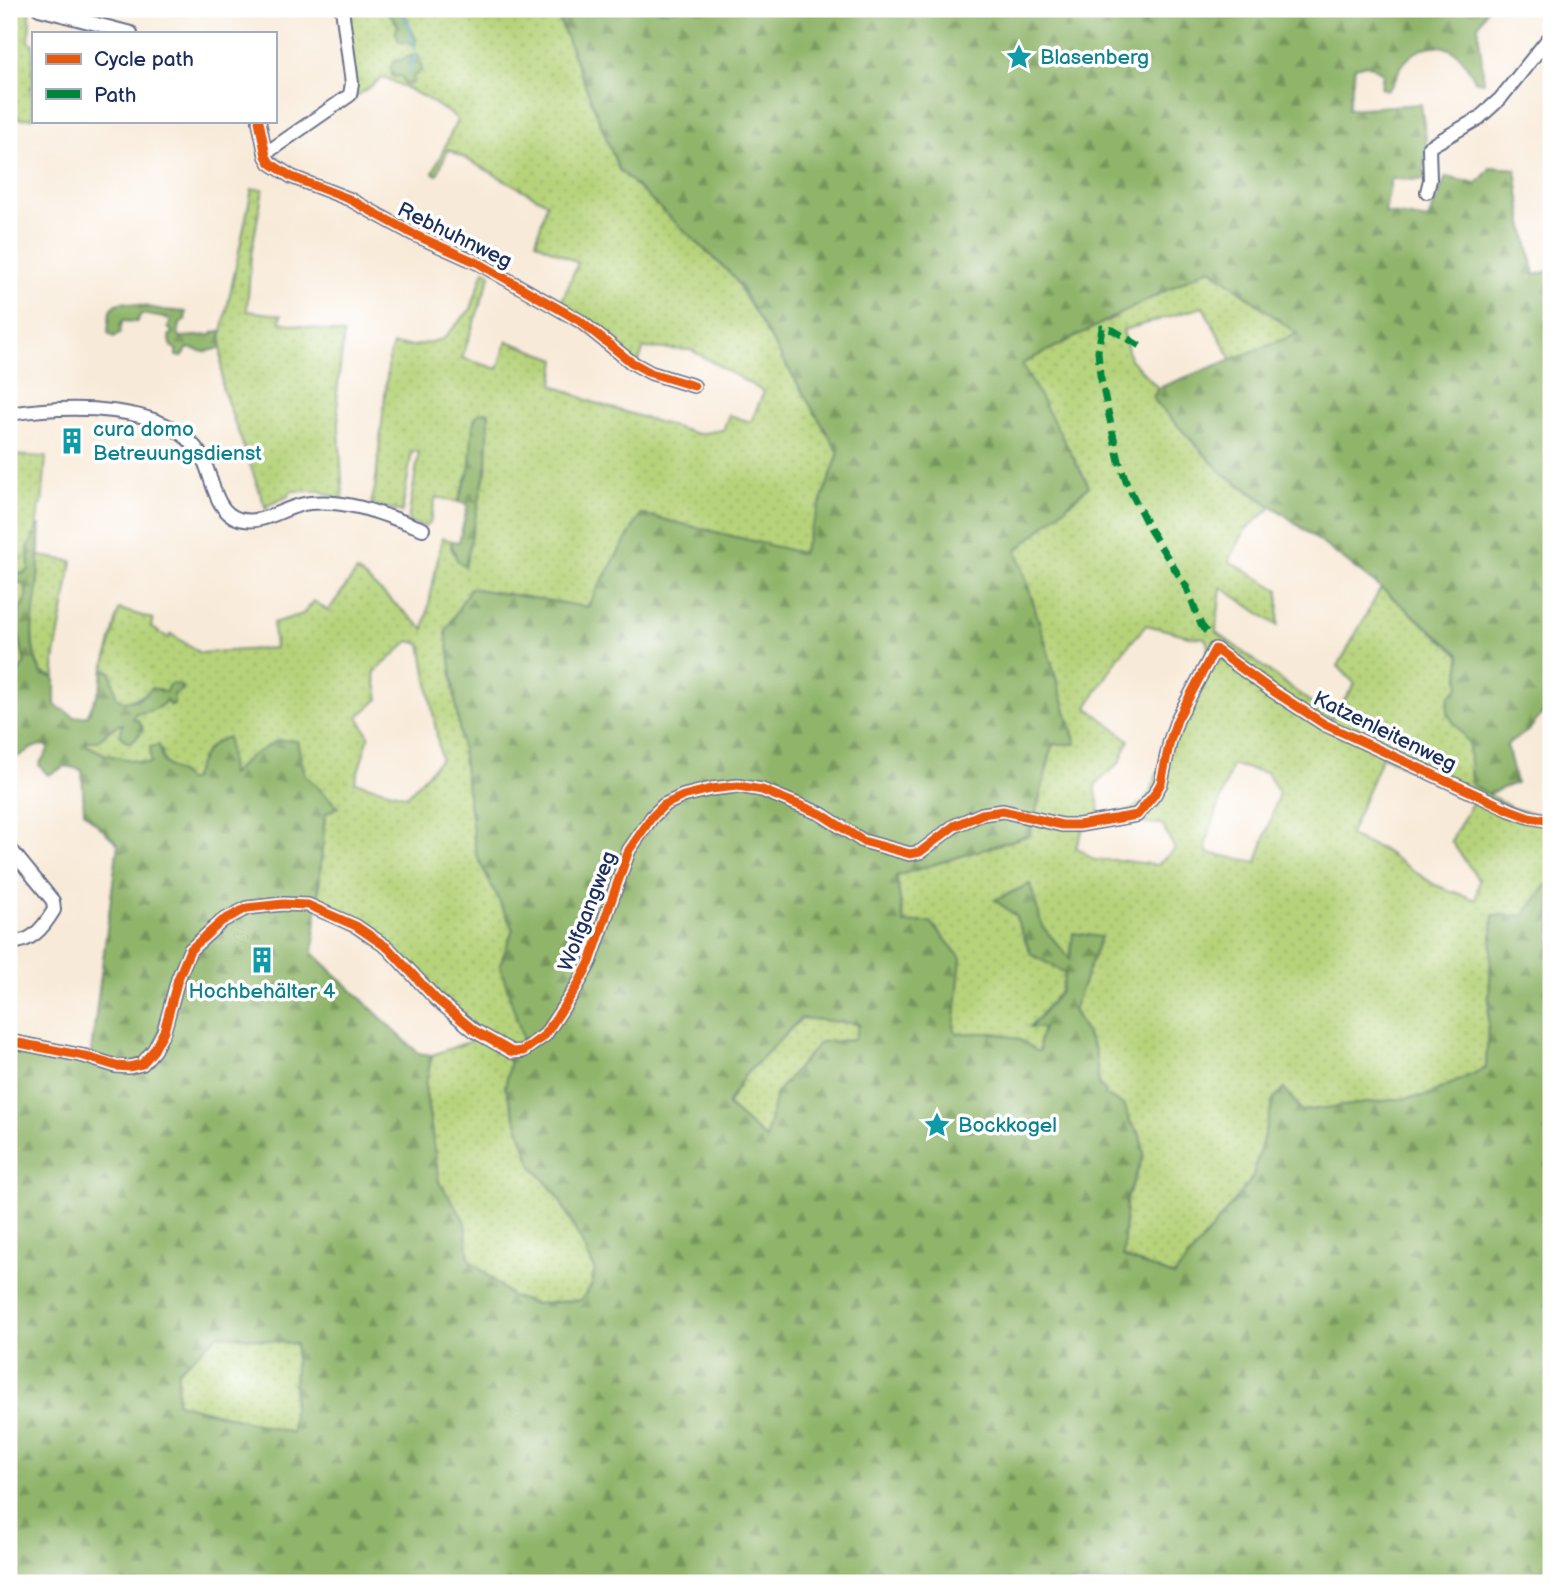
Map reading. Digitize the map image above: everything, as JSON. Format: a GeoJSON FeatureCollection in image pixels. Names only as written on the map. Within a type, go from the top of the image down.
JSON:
{"type":"FeatureCollection","features":[{"type":"Feature","properties":{"kind":"street"},"geometry":{"type":"LineString","coordinates":[[39,9],[67,12],[128,32]]}},
{"type":"Feature","properties":{"kind":"street"},"geometry":{"type":"LineString","coordinates":[[259,122],[265,151],[272,149],[350,95],[352,83],[342,9]]}},
{"type":"Feature","properties":{"kind":"street"},"geometry":{"type":"LineString","coordinates":[[1427,192],[1430,180],[1429,147],[1479,118],[1500,99],[1548,39],[1551,40]]}},
{"type":"Feature","properties":{"kind":"street","name":"Rebhuhnweg"},"geometry":{"type":"LineString","coordinates":[[265,151],[270,163],[292,177],[349,199],[413,234],[480,264],[580,321],[621,354],[651,373],[694,386]]}},
{"type":"Feature","properties":{"kind":"street"},"geometry":{"type":"LineString","coordinates":[[9,414],[52,409],[87,409],[134,415],[161,423],[180,435],[201,455],[222,508],[234,518],[255,520],[301,504],[327,502],[369,509],[424,529]]}},
{"type":"Feature","properties":{"kind":"street","name":"Katzenleitenweg"},"geometry":{"type":"LineString","coordinates":[[1215,649],[1270,690],[1324,724],[1518,813],[1551,821]]}},
{"type":"Feature","properties":{"kind":"street","name":"Wolfgangweg"},"geometry":{"type":"LineString","coordinates":[[9,1041],[84,1056],[116,1066],[129,1067],[142,1063],[154,1050],[164,1031],[178,979],[190,950],[222,921],[247,908],[283,904],[308,905],[356,926],[388,948],[436,999],[475,1031],[512,1052],[523,1051],[545,1035],[576,988],[590,962],[629,850],[652,817],[664,805],[683,796],[711,789],[738,786],[762,790],[821,814],[863,841],[910,854],[920,852],[954,826],[982,814],[1003,811],[1062,825],[1079,825],[1137,815],[1161,783],[1177,720],[1215,649]]}},
{"type":"Feature","properties":{"kind":"street"},"geometry":{"type":"LineString","coordinates":[[9,847],[53,901],[54,910],[37,934],[20,942],[9,942]]}},
{"type":"Feature","properties":{"kind":"green space"},"geometry":{"type":"Polygon","coordinates":[[[9,9],[30,10],[32,118],[9,119],[9,9]]]}},
{"type":"Feature","properties":{"kind":"green space"},"geometry":{"type":"Polygon","coordinates":[[[345,9],[386,9],[415,49],[408,21],[401,9],[555,9],[619,170],[733,276],[839,453],[802,554],[641,514],[587,607],[470,588],[446,631],[476,854],[513,929],[500,965],[523,1039],[513,1049],[471,1025],[404,959],[318,905],[325,814],[337,807],[304,775],[249,757],[231,776],[202,759],[193,780],[187,780],[167,765],[162,751],[152,758],[151,763],[146,763],[106,755],[86,745],[86,741],[98,740],[113,728],[124,724],[131,742],[140,734],[132,719],[135,713],[152,709],[166,699],[170,705],[174,693],[182,687],[168,686],[167,693],[159,689],[128,701],[122,701],[116,696],[111,672],[104,669],[119,609],[153,619],[151,627],[169,638],[171,634],[200,653],[275,648],[273,623],[303,614],[314,601],[328,611],[357,571],[424,629],[442,538],[452,541],[451,547],[457,560],[466,563],[487,464],[489,413],[481,413],[475,418],[471,465],[459,502],[436,497],[430,522],[425,527],[408,521],[419,452],[412,451],[402,512],[371,504],[389,358],[393,345],[415,346],[443,339],[471,309],[484,270],[491,273],[462,358],[498,369],[507,341],[556,359],[553,385],[592,402],[697,434],[723,430],[729,415],[751,422],[764,392],[691,350],[644,348],[638,363],[560,305],[578,263],[536,242],[547,203],[448,149],[437,175],[433,173],[457,120],[455,117],[424,97],[384,77],[350,101],[345,9]],[[409,641],[374,673],[379,699],[358,716],[369,736],[355,782],[407,796],[441,759],[421,644],[409,641]]]}},
{"type":"Feature","properties":{"kind":"green space"},"geometry":{"type":"Polygon","coordinates":[[[386,9],[401,9],[416,39],[415,49],[413,43],[399,42],[396,32],[398,25],[386,9]]]}},
{"type":"Feature","properties":{"kind":"green space"},"geometry":{"type":"Polygon","coordinates":[[[555,9],[1487,9],[1478,26],[1484,82],[1476,82],[1461,57],[1450,49],[1426,47],[1406,60],[1387,90],[1381,88],[1383,73],[1367,64],[1355,67],[1348,109],[1421,104],[1426,140],[1424,180],[1391,179],[1385,213],[1428,220],[1446,177],[1477,184],[1491,167],[1516,169],[1523,223],[1535,275],[1551,270],[1551,703],[1529,730],[1507,745],[1516,783],[1488,794],[1471,784],[1469,743],[1447,713],[1449,696],[1459,687],[1460,654],[1381,588],[1285,515],[1221,472],[1153,399],[1158,388],[1297,334],[1210,268],[1022,364],[1089,486],[1017,550],[1076,744],[1053,744],[1030,835],[896,876],[904,923],[931,922],[961,958],[954,1029],[957,1034],[989,1033],[1009,1036],[1040,1051],[1039,1041],[1043,1028],[1030,1028],[1061,991],[1065,973],[1031,954],[1015,915],[995,900],[1030,884],[1042,926],[1070,959],[1073,933],[1101,937],[1073,1010],[1095,1050],[1099,1085],[1106,1091],[1105,1095],[1125,1106],[1129,1120],[1140,1135],[1144,1154],[1126,1201],[1123,1257],[1174,1276],[1252,1179],[1274,1098],[1284,1089],[1302,1111],[1425,1096],[1486,1068],[1493,915],[1523,916],[1551,880],[1551,1583],[9,1583],[9,1046],[90,1060],[118,844],[84,812],[82,770],[66,766],[48,775],[39,765],[48,746],[34,747],[13,759],[9,754],[9,677],[18,672],[25,663],[20,640],[9,620],[23,605],[26,591],[25,585],[13,579],[15,574],[29,570],[28,548],[37,525],[40,525],[39,566],[32,627],[33,651],[41,673],[55,678],[55,705],[75,717],[87,716],[100,689],[104,669],[111,672],[116,696],[122,701],[138,700],[152,688],[166,692],[172,683],[183,687],[183,690],[174,694],[174,704],[170,705],[166,700],[156,709],[135,713],[133,719],[138,720],[143,728],[132,741],[127,742],[120,735],[123,724],[113,728],[98,741],[87,741],[86,745],[106,755],[151,763],[150,747],[159,745],[166,765],[187,780],[192,780],[209,748],[228,737],[231,775],[249,757],[278,740],[297,741],[305,775],[338,807],[325,814],[313,953],[418,1053],[432,1055],[425,1086],[439,1182],[465,1221],[469,1259],[512,1297],[535,1304],[581,1300],[592,1284],[595,1269],[558,1196],[532,1166],[505,1087],[510,1064],[505,1054],[523,1039],[500,965],[513,929],[476,854],[446,631],[470,588],[587,607],[641,514],[802,553],[839,453],[733,276],[619,170],[555,9]],[[801,1018],[744,1076],[727,1105],[766,1139],[776,1093],[820,1042],[854,1040],[859,1024],[801,1018]],[[219,1334],[178,1370],[177,1403],[292,1433],[296,1344],[219,1334]]]}},
{"type":"Feature","properties":{"kind":"green space"},"geometry":{"type":"Polygon","coordinates":[[[414,55],[419,56],[422,70],[413,77],[413,83],[405,85],[401,76],[393,77],[392,64],[414,55]]]}},
{"type":"Feature","properties":{"kind":"green space"},"geometry":{"type":"Polygon","coordinates":[[[252,189],[263,189],[251,255],[247,311],[281,315],[280,322],[344,334],[337,392],[343,500],[320,491],[292,491],[287,497],[268,505],[266,509],[222,387],[221,337],[252,189]]]}},
{"type":"Feature","properties":{"kind":"green space"},"geometry":{"type":"Polygon","coordinates":[[[1210,268],[1298,334],[1232,360],[1203,307],[1123,330],[1130,359],[1158,388],[1153,399],[1221,472],[1272,507],[1245,530],[1229,561],[1279,590],[1278,626],[1221,587],[1216,632],[1332,718],[1355,684],[1338,666],[1381,588],[1460,655],[1459,687],[1447,713],[1469,743],[1471,784],[1512,808],[1551,818],[1551,880],[1523,916],[1493,916],[1486,1068],[1425,1096],[1302,1111],[1284,1089],[1274,1098],[1252,1179],[1174,1276],[1123,1257],[1126,1201],[1144,1154],[1140,1135],[1129,1120],[1125,1106],[1104,1095],[1099,1085],[1095,1050],[1073,1009],[1070,960],[1042,926],[1030,884],[995,900],[1015,915],[1031,954],[1065,973],[1061,991],[1030,1027],[1043,1028],[1040,1051],[1009,1036],[989,1033],[957,1034],[904,923],[896,876],[1030,835],[1053,744],[1076,744],[1017,550],[1089,486],[1021,364],[1210,268]],[[1146,625],[1120,655],[1087,707],[1129,740],[1120,762],[1095,785],[1101,819],[1129,811],[1150,792],[1207,654],[1208,645],[1205,638],[1146,625]],[[1382,756],[1349,836],[1381,849],[1435,885],[1476,900],[1479,880],[1451,841],[1475,798],[1382,756]],[[1232,765],[1206,843],[1207,853],[1257,862],[1279,793],[1267,773],[1232,765]],[[1132,819],[1084,827],[1076,847],[1094,860],[1157,865],[1175,849],[1162,824],[1139,823],[1132,819]]]}},
{"type":"Feature","properties":{"kind":"green space"},"geometry":{"type":"Polygon","coordinates":[[[123,302],[186,312],[178,334],[181,337],[211,335],[222,331],[221,348],[204,352],[188,348],[182,357],[176,356],[176,349],[172,347],[169,336],[173,333],[168,327],[171,319],[141,314],[137,322],[122,321],[120,333],[114,337],[108,333],[110,310],[123,302]]]}},
{"type":"Feature","properties":{"kind":"green space"},"geometry":{"type":"Polygon","coordinates":[[[489,412],[487,464],[465,567],[457,560],[451,543],[459,542],[468,505],[459,502],[469,470],[473,425],[477,416],[489,412]]]}},
{"type":"Feature","properties":{"kind":"green space"},"geometry":{"type":"Polygon","coordinates":[[[9,455],[46,457],[42,505],[39,505],[36,532],[28,548],[29,570],[14,580],[25,585],[26,597],[21,608],[9,619],[9,564],[21,559],[9,538],[9,455]]]}},
{"type":"Feature","properties":{"kind":"green space"},"geometry":{"type":"Polygon","coordinates":[[[39,556],[72,561],[54,661],[55,678],[42,673],[33,646],[39,556]]]}},
{"type":"Feature","properties":{"kind":"green space"},"geometry":{"type":"Polygon","coordinates":[[[9,620],[20,640],[25,664],[9,677],[9,655],[13,645],[9,645],[9,620]]]}},
{"type":"Feature","properties":{"kind":"green space"},"geometry":{"type":"Polygon","coordinates":[[[802,1018],[860,1024],[854,1040],[766,1139],[727,1105],[744,1076],[802,1018]]]}},
{"type":"Feature","properties":{"kind":"green space"},"geometry":{"type":"Polygon","coordinates":[[[479,1038],[505,1054],[510,1064],[505,1087],[532,1166],[558,1196],[595,1269],[592,1284],[581,1300],[535,1304],[511,1296],[469,1259],[465,1221],[439,1183],[425,1086],[432,1055],[479,1038]]]}},
{"type":"Feature","properties":{"kind":"green space"},"geometry":{"type":"Polygon","coordinates":[[[219,1334],[296,1344],[292,1433],[177,1403],[178,1370],[219,1334]]]}},
{"type":"Feature","properties":{"kind":"waterway"},"geometry":{"type":"LineString","coordinates":[[400,9],[409,26],[414,49]]}},
{"type":"Feature","properties":{"kind":"waterway"},"geometry":{"type":"LineString","coordinates":[[409,70],[415,56]]}},
{"type":"Feature","properties":{"kind":"marked path"},"geometry":{"type":"LineString","coordinates":[[1140,346],[1113,330],[1102,328],[1098,351],[1100,375],[1119,461],[1127,484],[1150,530],[1187,588],[1201,625],[1210,636]]}},
{"type":"Feature","properties":{"kind":"cycle path"},"geometry":{"type":"LineString","coordinates":[[259,122],[270,163],[292,177],[349,199],[413,234],[480,264],[580,321],[631,362],[651,373],[694,386]]}},
{"type":"Feature","properties":{"kind":"cycle path"},"geometry":{"type":"LineString","coordinates":[[9,1041],[84,1056],[116,1066],[142,1064],[154,1050],[164,1031],[178,979],[190,950],[222,921],[247,908],[283,904],[308,905],[356,926],[388,948],[436,999],[475,1031],[512,1052],[523,1051],[545,1035],[576,988],[590,962],[629,850],[652,817],[664,805],[683,796],[711,789],[738,786],[762,790],[821,814],[863,841],[910,854],[920,852],[954,826],[982,814],[1003,811],[1062,825],[1079,825],[1137,815],[1161,783],[1177,720],[1215,649],[1324,724],[1510,810],[1551,821]]}},
{"type":"Feature","properties":{"kind":"place","name":"Blasenberg"},"geometry":{"type":"Point","coordinates":[1019,57]}},
{"type":"Feature","properties":{"kind":"place","name":"cura domo Betreuungsdienst"},"geometry":{"type":"Point","coordinates":[72,441]}},
{"type":"Feature","properties":{"kind":"place","name":"Hochbehälter 4"},"geometry":{"type":"Point","coordinates":[262,960]}},
{"type":"Feature","properties":{"kind":"place","name":"Bockkogel"},"geometry":{"type":"Point","coordinates":[937,1125]}}]}
